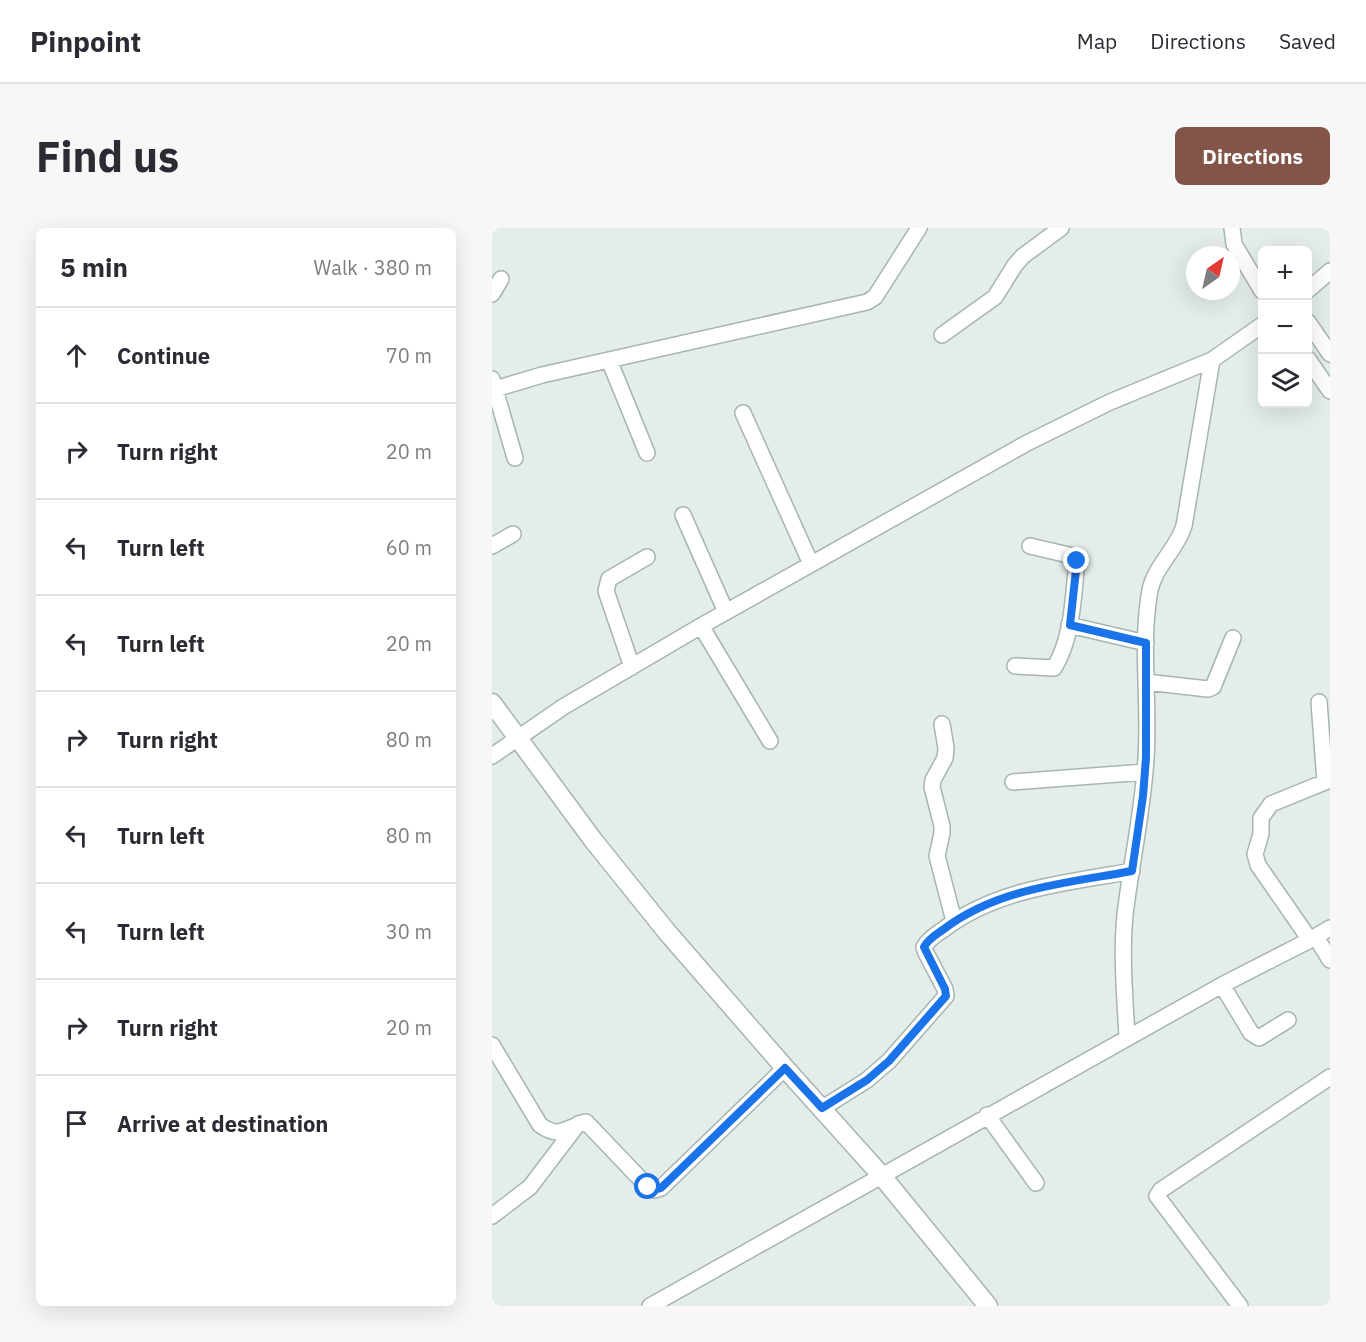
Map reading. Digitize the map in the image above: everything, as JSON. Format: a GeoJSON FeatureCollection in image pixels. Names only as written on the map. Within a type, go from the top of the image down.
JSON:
{"type":"FeatureCollection","features":[{"type":"Feature","properties":{"kind":"street"},"geometry":{"type":"LineString","coordinates":[[515,458],[493,386],[867,302],[875,297],[919,228]]}},
{"type":"Feature","properties":{"kind":"street"},"geometry":{"type":"LineString","coordinates":[[942,336],[995,297],[1023,256],[1061,228]]}},
{"type":"Feature","properties":{"kind":"street"},"geometry":{"type":"LineString","coordinates":[[1232,228],[1234,244],[1258,283]]}},
{"type":"Feature","properties":{"kind":"street"},"geometry":{"type":"LineString","coordinates":[[1312,287],[1330,271]]}},
{"type":"Feature","properties":{"kind":"street"},"geometry":{"type":"LineString","coordinates":[[492,294],[501,279]]}},
{"type":"Feature","properties":{"kind":"street"},"geometry":{"type":"LineString","coordinates":[[492,756],[563,707],[701,626],[1027,443],[1110,402],[1212,360],[1258,328]]}},
{"type":"Feature","properties":{"kind":"street"},"geometry":{"type":"LineString","coordinates":[[1312,328],[1330,354]]}},
{"type":"Feature","properties":{"kind":"street"},"geometry":{"type":"LineString","coordinates":[[609,360],[647,453]]}},
{"type":"Feature","properties":{"kind":"street"},"geometry":{"type":"LineString","coordinates":[[1126,1038],[1124,932],[1145,772],[1146,643],[1152,583],[1182,534],[1212,360]]}},
{"type":"Feature","properties":{"kind":"street"},"geometry":{"type":"LineString","coordinates":[[1312,365],[1330,391]]}},
{"type":"Feature","properties":{"kind":"street"},"geometry":{"type":"LineString","coordinates":[[743,412],[811,564]]}},
{"type":"Feature","properties":{"kind":"street"},"geometry":{"type":"LineString","coordinates":[[683,515],[726,612]]}},
{"type":"Feature","properties":{"kind":"street"},"geometry":{"type":"LineString","coordinates":[[492,546],[513,534]]}},
{"type":"Feature","properties":{"kind":"street"},"geometry":{"type":"LineString","coordinates":[[1015,666],[1054,668],[1070,625],[1077,561],[1073,556],[1030,546]]}},
{"type":"Feature","properties":{"kind":"street"},"geometry":{"type":"LineString","coordinates":[[632,667],[606,591],[609,579],[647,557]]}},
{"type":"Feature","properties":{"kind":"street"},"geometry":{"type":"LineString","coordinates":[[1070,625],[1146,643]]}},
{"type":"Feature","properties":{"kind":"street"},"geometry":{"type":"LineString","coordinates":[[701,626],[770,741]]}},
{"type":"Feature","properties":{"kind":"street"},"geometry":{"type":"LineString","coordinates":[[1146,682],[1208,689],[1213,687],[1233,638]]}},
{"type":"Feature","properties":{"kind":"street"},"geometry":{"type":"LineString","coordinates":[[1319,702],[1328,781],[1271,804],[1261,818],[1262,834],[1255,854],[1258,865],[1330,960]]}},
{"type":"Feature","properties":{"kind":"street"},"geometry":{"type":"LineString","coordinates":[[492,703],[615,869],[714,987],[881,1175],[988,1306]]}},
{"type":"Feature","properties":{"kind":"street"},"geometry":{"type":"LineString","coordinates":[[942,724],[946,748],[945,758],[933,780],[932,787],[942,833],[937,856],[954,921]]}},
{"type":"Feature","properties":{"kind":"street"},"geometry":{"type":"LineString","coordinates":[[1013,782],[1145,772]]}},
{"type":"Feature","properties":{"kind":"street"},"geometry":{"type":"LineString","coordinates":[[822,1108],[867,1080],[889,1061],[946,996],[945,989],[924,947],[927,942],[954,921],[994,900],[1024,890],[1132,871]]}},
{"type":"Feature","properties":{"kind":"street"},"geometry":{"type":"LineString","coordinates":[[650,1306],[987,1115],[1330,928]]}},
{"type":"Feature","properties":{"kind":"street"},"geometry":{"type":"LineString","coordinates":[[1222,985],[1251,1033],[1256,1037],[1259,1038],[1288,1020]]}},
{"type":"Feature","properties":{"kind":"street"},"geometry":{"type":"LineString","coordinates":[[492,1045],[540,1125],[553,1133],[559,1133],[586,1122],[648,1187],[654,1190],[661,1188],[785,1068]]}},
{"type":"Feature","properties":{"kind":"street"},"geometry":{"type":"LineString","coordinates":[[1240,1306],[1157,1196],[1161,1190],[1330,1077]]}},
{"type":"Feature","properties":{"kind":"street"},"geometry":{"type":"LineString","coordinates":[[987,1115],[1036,1183]]}},
{"type":"Feature","properties":{"kind":"street"},"geometry":{"type":"LineString","coordinates":[[492,1216],[530,1187],[578,1124]]}},
{"type":"Feature","properties":{"kind":"route"},"geometry":{"type":"LineString","coordinates":[[648,1187],[654,1190],[661,1188],[785,1068],[822,1108],[867,1080],[889,1061],[903,1048],[946,996],[945,989],[924,947],[927,942],[954,921],[994,900],[1024,890],[1132,871],[1146,758],[1146,643],[1070,625],[1077,561]]}}]}
